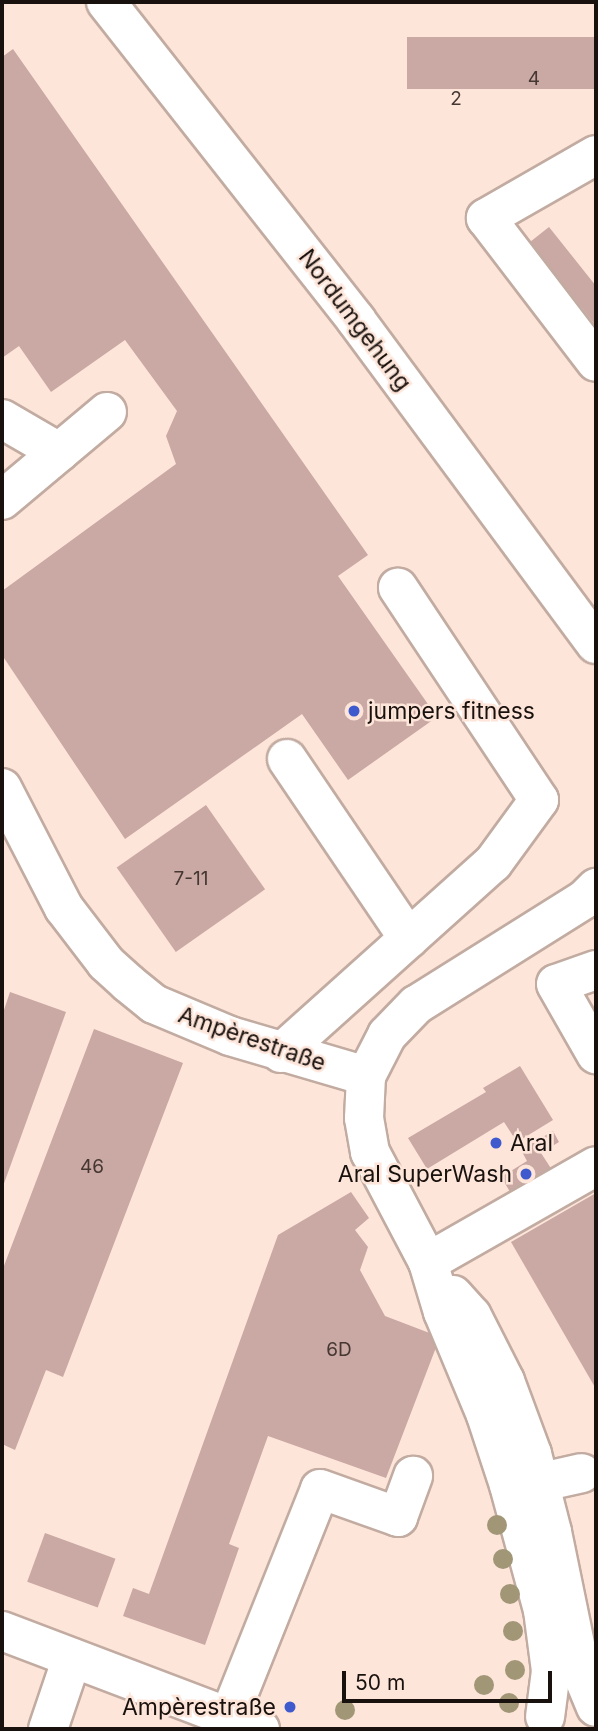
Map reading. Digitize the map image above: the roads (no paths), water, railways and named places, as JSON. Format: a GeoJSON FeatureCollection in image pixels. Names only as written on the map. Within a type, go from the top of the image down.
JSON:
{"type":"FeatureCollection","features":[{"type":"Feature","properties":{"kind":"street","name":"Nordumgehung"},"geometry":{"type":"LineString","coordinates":[[106,2],[356,320],[596,644]]}},
{"type":"Feature","properties":{"kind":"street"},"geometry":{"type":"LineString","coordinates":[[596,155],[486,218],[596,362]]}},
{"type":"Feature","properties":{"kind":"street"},"geometry":{"type":"LineString","coordinates":[[2,500],[107,412]]}},
{"type":"Feature","properties":{"kind":"street"},"geometry":{"type":"LineString","coordinates":[[2,419],[60,452]]}},
{"type":"Feature","properties":{"kind":"street"},"geometry":{"type":"LineString","coordinates":[[281,1053],[493,863],[539,800],[398,588]]}},
{"type":"Feature","properties":{"kind":"street"},"geometry":{"type":"LineString","coordinates":[[287,759],[409,939]]}},
{"type":"Feature","properties":{"kind":"street","name":"Ampèrestraße"},"geometry":{"type":"LineString","coordinates":[[2,788],[64,908],[113,970],[154,1004],[190,1021],[281,1053],[366,1076]]}},
{"type":"Feature","properties":{"kind":"street"},"geometry":{"type":"LineString","coordinates":[[537,1723],[551,1671],[543,1610],[486,1415],[432,1276],[370,1152],[363,1118],[366,1076],[387,1035],[416,1005],[592,894]]}},
{"type":"Feature","properties":{"kind":"street"},"geometry":{"type":"LineString","coordinates":[[596,970],[556,984],[596,1054]]}},
{"type":"Feature","properties":{"kind":"street"},"geometry":{"type":"LineString","coordinates":[[432,1276],[596,1166]]}},
{"type":"Feature","properties":{"kind":"street"},"geometry":{"type":"LineString","coordinates":[[432,1276],[472,1316],[505,1381],[540,1485],[580,1669],[596,1707]]}},
{"type":"Feature","properties":{"kind":"street"},"geometry":{"type":"LineString","coordinates":[[540,1485],[582,1473]]}},
{"type":"Feature","properties":{"kind":"street"},"geometry":{"type":"LineString","coordinates":[[2,1631],[244,1723],[320,1489],[398,1517],[413,1476]]}},
{"type":"Feature","properties":{"kind":"street"},"geometry":{"type":"LineString","coordinates":[[48,1729],[72,1658]]}},
{"type":"Feature","properties":{"kind":"street"},"geometry":{"type":"LineString","coordinates":[[537,1723],[564,1712],[596,1715]]}},
{"type":"Feature","properties":{"kind":"place","name":"jumpers fitness"},"geometry":{"type":"Point","coordinates":[354,711]}},
{"type":"Feature","properties":{"kind":"place","name":"Aral"},"geometry":{"type":"Point","coordinates":[496,1143]}},
{"type":"Feature","properties":{"kind":"place","name":"Aral SuperWash"},"geometry":{"type":"Point","coordinates":[526,1174]}},
{"type":"Feature","properties":{"kind":"place","name":"Ampèrestraße"},"geometry":{"type":"Point","coordinates":[290,1707]}}]}
